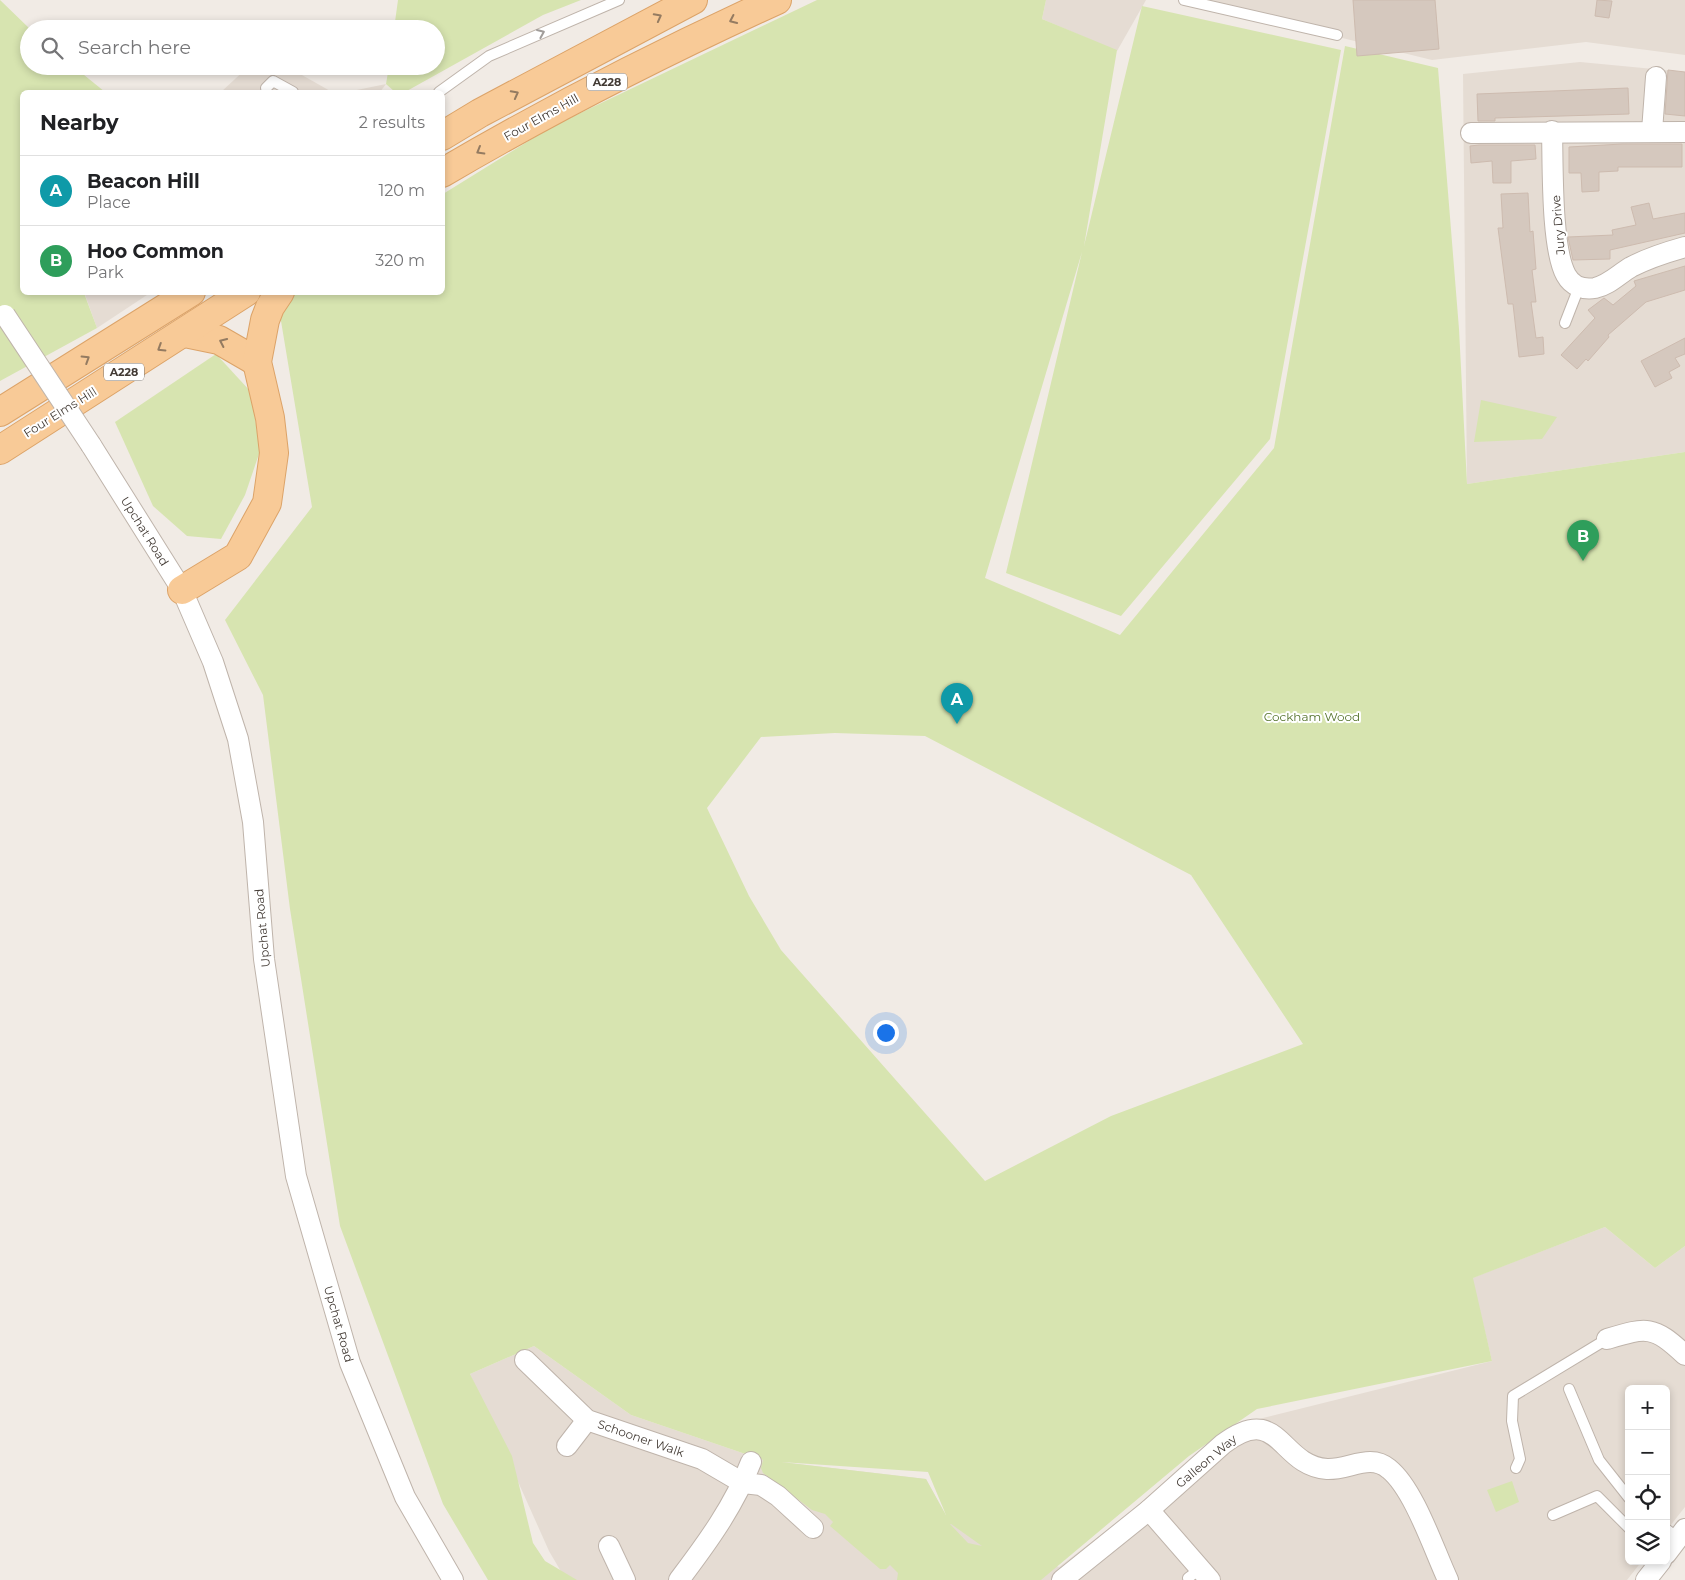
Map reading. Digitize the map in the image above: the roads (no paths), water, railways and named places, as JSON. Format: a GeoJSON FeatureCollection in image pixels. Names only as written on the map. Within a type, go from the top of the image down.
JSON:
{"type":"FeatureCollection","features":[{"type":"Feature","properties":{"kind":"main road","name":"A228"},"geometry":{"type":"LineString","coordinates":[[445,134],[480,113],[693,0]]}},
{"type":"Feature","properties":{"kind":"main road","name":"Four Elms Hill"},"geometry":{"type":"LineString","coordinates":[[445,171],[530,122],[620,75],[777,0]]}},
{"type":"Feature","properties":{"kind":"main road","name":"A228"},"geometry":{"type":"LineString","coordinates":[[0,412],[186,295]]}},
{"type":"Feature","properties":{"kind":"main road","name":"Four Elms Hill"},"geometry":{"type":"LineString","coordinates":[[0,450],[186,333],[242,295]]}},
{"type":"Feature","properties":{"kind":"main road"},"geometry":{"type":"LineString","coordinates":[[182,590],[238,556],[267,503],[274,453],[270,418],[257,362],[265,320],[270,307],[278,295]]}},
{"type":"Feature","properties":{"kind":"main road"},"geometry":{"type":"LineString","coordinates":[[186,333],[219,340],[257,362]]}},
{"type":"Feature","properties":{"kind":"street"},"geometry":{"type":"LineString","coordinates":[[1652,131],[1656,77]]}},
{"type":"Feature","properties":{"kind":"street"},"geometry":{"type":"LineString","coordinates":[[1470,133],[1552,131],[1685,132]]}},
{"type":"Feature","properties":{"kind":"street","name":"Jury Drive"},"geometry":{"type":"LineString","coordinates":[[1552,131],[1556,223],[1560,260],[1569,280],[1579,288]]}},
{"type":"Feature","properties":{"kind":"street"},"geometry":{"type":"LineString","coordinates":[[1579,288],[1591,289],[1602,286],[1642,262],[1685,247]]}},
{"type":"Feature","properties":{"kind":"street","name":"Upchat Road"},"geometry":{"type":"LineString","coordinates":[[3,311],[182,590],[213,662],[238,739],[253,822],[264,959],[296,1176],[350,1363],[405,1497],[453,1580]]}},
{"type":"Feature","properties":{"kind":"street"},"geometry":{"type":"LineString","coordinates":[[1606,1339],[1639,1329],[1656,1331],[1685,1355]]}},
{"type":"Feature","properties":{"kind":"street","name":"Schooner Walk"},"geometry":{"type":"LineString","coordinates":[[525,1360],[587,1420],[702,1459],[743,1483],[761,1485],[778,1496],[813,1528]]}},
{"type":"Feature","properties":{"kind":"street"},"geometry":{"type":"LineString","coordinates":[[567,1446],[587,1420]]}},
{"type":"Feature","properties":{"kind":"street","name":"Galleon Way"},"geometry":{"type":"LineString","coordinates":[[1062,1580],[1149,1510],[1235,1435],[1249,1430],[1263,1430],[1279,1438],[1291,1452],[1310,1467],[1330,1469],[1378,1462],[1390,1470],[1405,1486],[1448,1580]]}},
{"type":"Feature","properties":{"kind":"street"},"geometry":{"type":"LineString","coordinates":[[679,1580],[721,1522],[743,1483],[751,1462]]}},
{"type":"Feature","properties":{"kind":"street"},"geometry":{"type":"LineString","coordinates":[[1149,1510],[1200,1576]]}},
{"type":"Feature","properties":{"kind":"street"},"geometry":{"type":"LineString","coordinates":[[1670,1543],[1676,1532]]}},
{"type":"Feature","properties":{"kind":"street"},"geometry":{"type":"LineString","coordinates":[[609,1546],[625,1580]]}},
{"type":"Feature","properties":{"kind":"street"},"geometry":{"type":"LineString","coordinates":[[1646,1580],[1657,1565]]}},
{"type":"Feature","properties":{"kind":"lane"},"geometry":{"type":"LineString","coordinates":[[442,90],[489,56],[620,0]]}},
{"type":"Feature","properties":{"kind":"lane"},"geometry":{"type":"LineString","coordinates":[[1184,0],[1337,35]]}},
{"type":"Feature","properties":{"kind":"lane"},"geometry":{"type":"LineString","coordinates":[[266,88],[274,81],[290,90]]}},
{"type":"Feature","properties":{"kind":"lane"},"geometry":{"type":"LineString","coordinates":[[1565,323],[1579,288]]}},
{"type":"Feature","properties":{"kind":"lane"},"geometry":{"type":"LineString","coordinates":[[1516,1468],[1520,1459],[1512,1421],[1513,1396],[1606,1339]]}},
{"type":"Feature","properties":{"kind":"lane"},"geometry":{"type":"LineString","coordinates":[[1569,1389],[1599,1460],[1625,1493]]}},
{"type":"Feature","properties":{"kind":"lane"},"geometry":{"type":"LineString","coordinates":[[1553,1515],[1597,1496],[1625,1524]]}},
{"type":"Feature","properties":{"kind":"place","name":"Hoo Common"},"geometry":{"type":"Point","coordinates":[1583,561]}},
{"type":"Feature","properties":{"kind":"place","name":"Beacon Hill"},"geometry":{"type":"Point","coordinates":[957,724]}},
{"type":"Feature","properties":{"kind":"park label","name":"Cockham Wood"},"geometry":{"type":"Point","coordinates":[1312,716]}}]}
